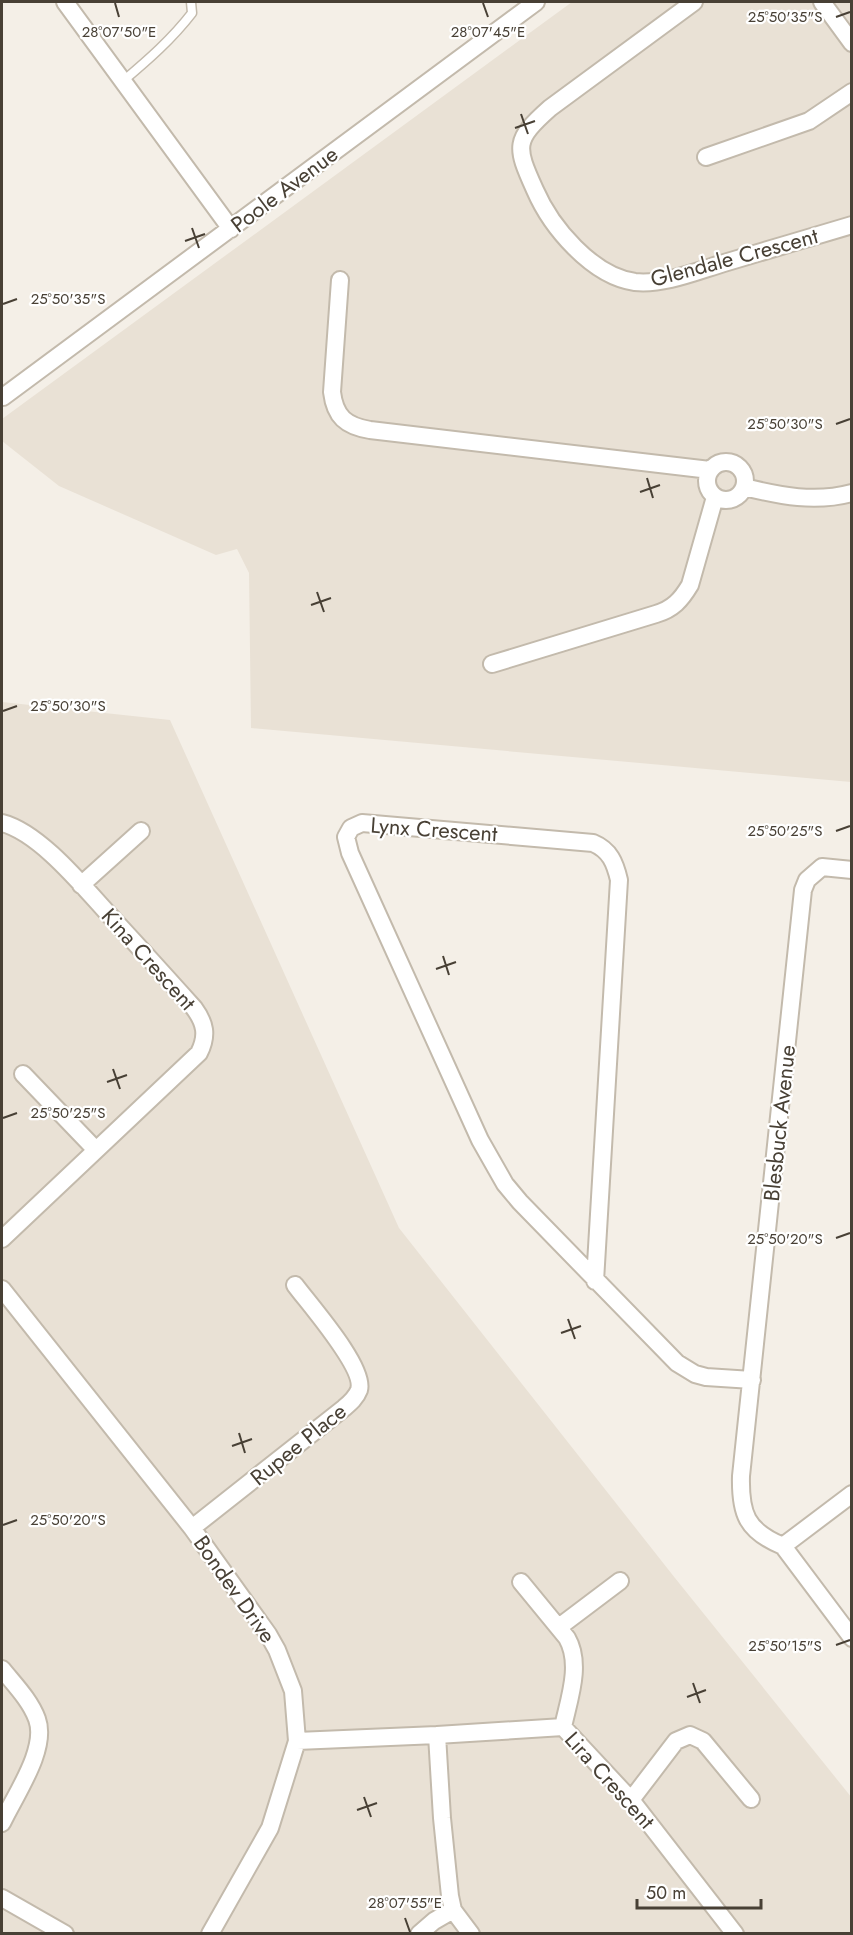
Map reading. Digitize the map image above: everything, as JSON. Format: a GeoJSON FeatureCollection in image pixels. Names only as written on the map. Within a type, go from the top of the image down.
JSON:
{"type":"FeatureCollection","features":[{"type":"Feature","properties":{"kind":"street"},"geometry":{"type":"LineString","coordinates":[[65,2],[231,229]]}},
{"type":"Feature","properties":{"kind":"street","name":"Poole Avenue"},"geometry":{"type":"LineString","coordinates":[[3,397],[536,2]]}},
{"type":"Feature","properties":{"kind":"street","name":"Glendale Crescent"},"geometry":{"type":"LineString","coordinates":[[694,2],[550,108],[522,136],[520,147],[528,176],[548,216],[594,264],[623,279],[638,282],[673,278],[852,225]]}},
{"type":"Feature","properties":{"kind":"street"},"geometry":{"type":"LineString","coordinates":[[822,2],[852,44]]}},
{"type":"Feature","properties":{"kind":"street"},"geometry":{"type":"LineString","coordinates":[[706,157],[810,121],[852,92]]}},
{"type":"Feature","properties":{"kind":"street"},"geometry":{"type":"LineString","coordinates":[[340,280],[332,392],[336,410],[350,426],[710,470]]}},
{"type":"Feature","properties":{"kind":"street"},"geometry":{"type":"LineString","coordinates":[[721,463],[735,464],[744,473],[744,487],[738,496],[721,500],[715,497],[708,488],[707,476],[710,470],[721,463]]}},
{"type":"Feature","properties":{"kind":"street"},"geometry":{"type":"LineString","coordinates":[[744,487],[797,498],[819,499],[852,493]]}},
{"type":"Feature","properties":{"kind":"street"},"geometry":{"type":"LineString","coordinates":[[492,664],[656,614],[675,605],[690,585],[715,497]]}},
{"type":"Feature","properties":{"kind":"street","name":"Kina Crescent"},"geometry":{"type":"LineString","coordinates":[[2,823],[26,833],[81,885],[194,1008],[203,1020],[205,1031],[205,1041],[199,1053],[2,1239]]}},
{"type":"Feature","properties":{"kind":"street","name":"Lynx Crescent"},"geometry":{"type":"LineString","coordinates":[[595,1281],[619,880],[615,865],[602,847],[571,840],[362,823],[351,828],[346,837],[350,853],[480,1140],[505,1184],[595,1281],[686,1370],[706,1377],[752,1380]]}},
{"type":"Feature","properties":{"kind":"street"},"geometry":{"type":"LineString","coordinates":[[81,885],[141,831]]}},
{"type":"Feature","properties":{"kind":"street","name":"Blesbuck Avenue"},"geometry":{"type":"LineString","coordinates":[[783,1546],[766,1539],[755,1531],[743,1511],[740,1497],[741,1476],[803,890],[807,880],[822,867],[852,870]]}},
{"type":"Feature","properties":{"kind":"street"},"geometry":{"type":"LineString","coordinates":[[23,1074],[95,1149]]}},
{"type":"Feature","properties":{"kind":"street","name":"Rupee Place"},"geometry":{"type":"LineString","coordinates":[[192,1528],[344,1408],[355,1398],[359,1389],[360,1380],[345,1351],[295,1285]]}},
{"type":"Feature","properties":{"kind":"street","name":"Bondev Drive"},"geometry":{"type":"LineString","coordinates":[[2,1289],[192,1528],[278,1650],[293,1691],[297,1741],[270,1828],[210,1934]]}},
{"type":"Feature","properties":{"kind":"street"},"geometry":{"type":"LineString","coordinates":[[852,1494],[783,1546],[852,1638]]}},
{"type":"Feature","properties":{"kind":"street"},"geometry":{"type":"LineString","coordinates":[[559,1628],[620,1581]]}},
{"type":"Feature","properties":{"kind":"street"},"geometry":{"type":"LineString","coordinates":[[521,1582],[573,1647],[574,1669],[563,1727]]}},
{"type":"Feature","properties":{"kind":"street"},"geometry":{"type":"LineString","coordinates":[[2,1669],[26,1699],[37,1718],[40,1734],[38,1752],[2,1823]]}},
{"type":"Feature","properties":{"kind":"street","name":"Lira Crescent"},"geometry":{"type":"LineString","coordinates":[[297,1741],[563,1727],[632,1800],[735,1934]]}},
{"type":"Feature","properties":{"kind":"street"},"geometry":{"type":"LineString","coordinates":[[437,1735],[443,1829],[453,1910],[471,1934]]}},
{"type":"Feature","properties":{"kind":"street"},"geometry":{"type":"LineString","coordinates":[[632,1800],[676,1741],[690,1736],[703,1741],[752,1799]]}},
{"type":"Feature","properties":{"kind":"street"},"geometry":{"type":"LineString","coordinates":[[2,1899],[65,1934]]}},
{"type":"Feature","properties":{"kind":"street"},"geometry":{"type":"LineString","coordinates":[[419,1934],[434,1921],[453,1910]]}},
{"type":"Feature","properties":{"kind":"lane"},"geometry":{"type":"LineString","coordinates":[[123,81],[162,48],[182,26],[192,13],[192,2]]}},
{"type":"Feature","properties":{"kind":"shaded area"},"geometry":{"type":"Polygon","coordinates":[[[572,2],[851,2],[851,782],[251,728],[249,573],[237,549],[216,555],[59,486],[2,441],[2,419],[572,2]]]}},
{"type":"Feature","properties":{"kind":"shaded area"},"geometry":{"type":"Polygon","coordinates":[[[2,702],[170,720],[399,1228],[852,1798],[851,1933],[2,1934],[2,702]]]}}]}
